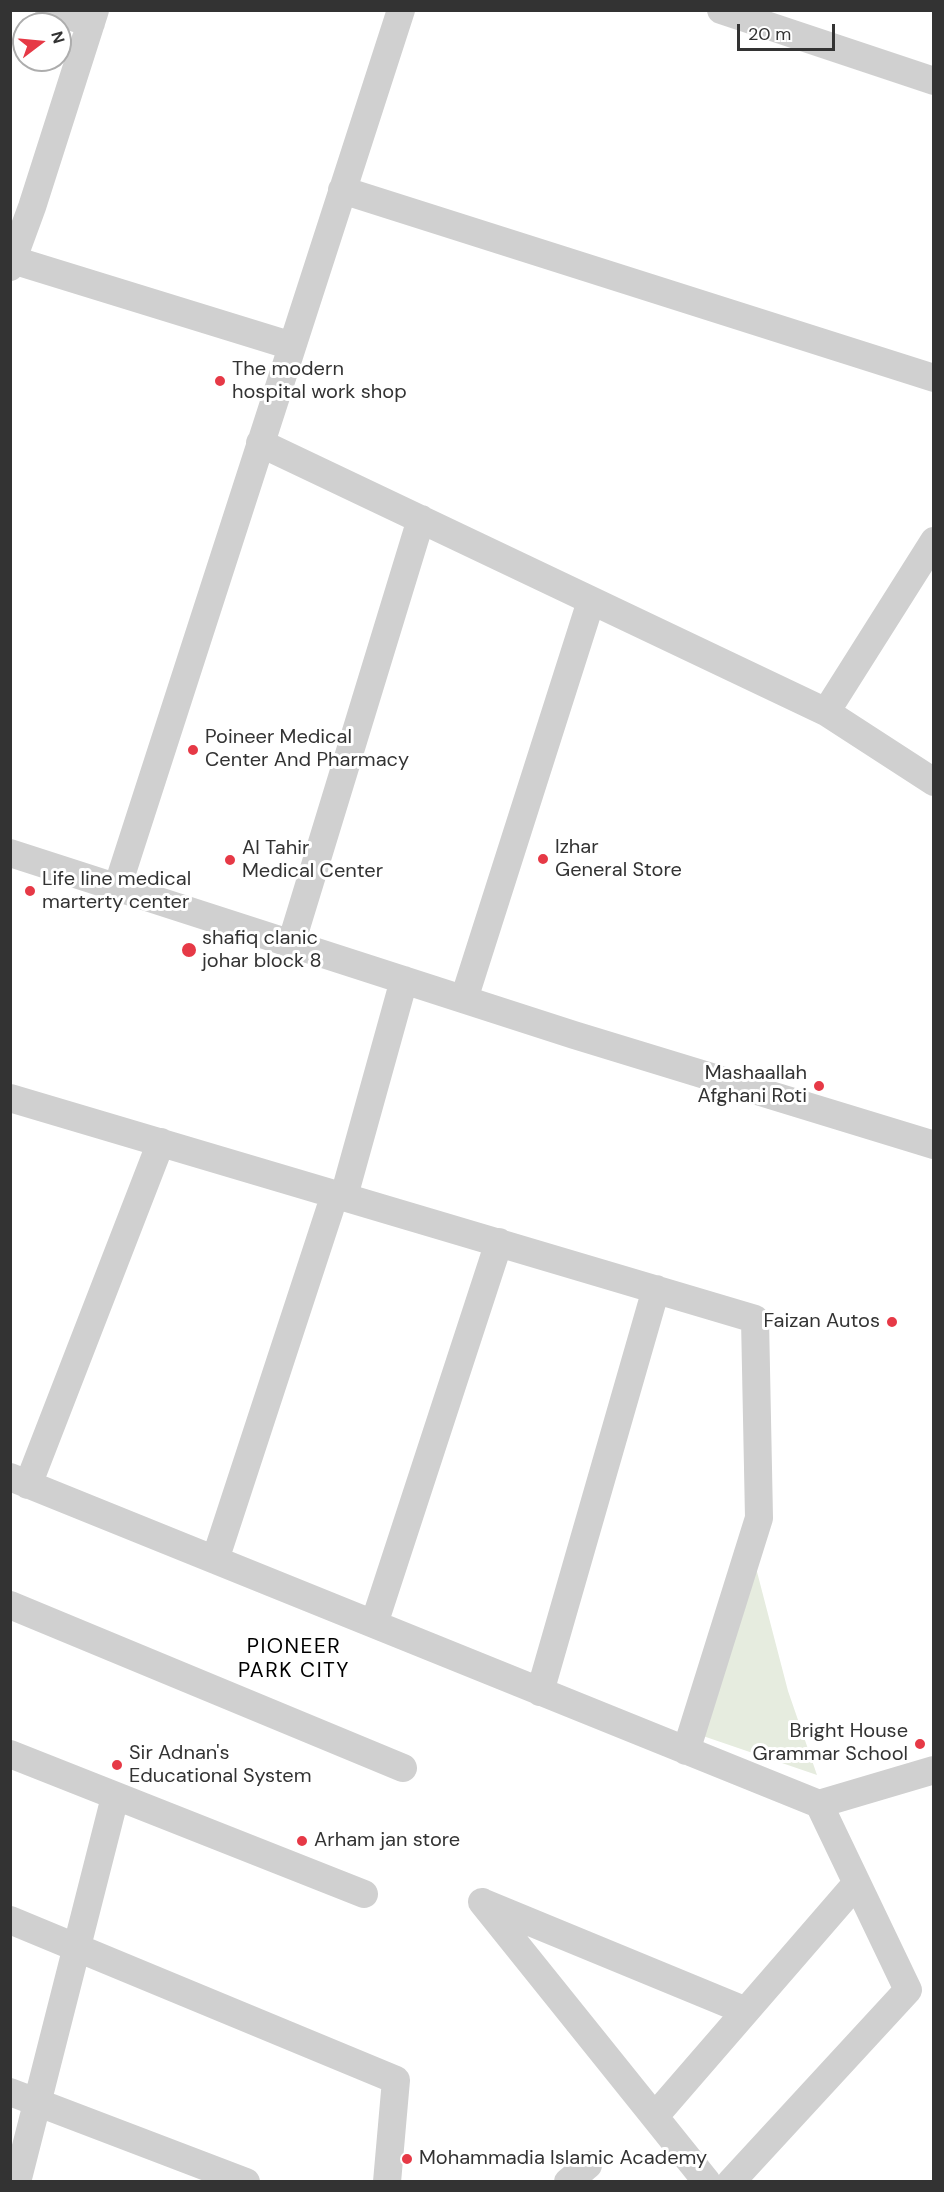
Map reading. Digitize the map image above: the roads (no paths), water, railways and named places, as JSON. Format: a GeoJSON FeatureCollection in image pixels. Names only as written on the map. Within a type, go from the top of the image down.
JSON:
{"type":"FeatureCollection","features":[{"type":"Feature","properties":{"kind":"street"},"geometry":{"type":"LineString","coordinates":[[49,10],[93,17],[21,203],[12,263],[292,346]]}},
{"type":"Feature","properties":{"kind":"street"},"geometry":{"type":"LineString","coordinates":[[117,888],[401,10]]}},
{"type":"Feature","properties":{"kind":"street"},"geometry":{"type":"LineString","coordinates":[[721,10],[933,81]]}},
{"type":"Feature","properties":{"kind":"street"},"geometry":{"type":"LineString","coordinates":[[342,190],[933,378]]}},
{"type":"Feature","properties":{"kind":"street"},"geometry":{"type":"LineString","coordinates":[[260,443],[826,712],[933,782]]}},
{"type":"Feature","properties":{"kind":"street"},"geometry":{"type":"LineString","coordinates":[[291,944],[421,519]]}},
{"type":"Feature","properties":{"kind":"street"},"geometry":{"type":"LineString","coordinates":[[826,712],[933,541]]}},
{"type":"Feature","properties":{"kind":"street"},"geometry":{"type":"LineString","coordinates":[[464,999],[591,601]]}},
{"type":"Feature","properties":{"kind":"street"},"geometry":{"type":"LineString","coordinates":[[10,853],[464,999],[933,1145]]}},
{"type":"Feature","properties":{"kind":"street"},"geometry":{"type":"LineString","coordinates":[[215,1560],[340,1195],[404,980]]}},
{"type":"Feature","properties":{"kind":"street"},"geometry":{"type":"LineString","coordinates":[[10,1098],[755,1319],[759,1518],[686,1750]]}},
{"type":"Feature","properties":{"kind":"street"},"geometry":{"type":"LineString","coordinates":[[161,1142],[19,1481],[819,1804],[933,1770]]}},
{"type":"Feature","properties":{"kind":"street"},"geometry":{"type":"LineString","coordinates":[[374,1624],[499,1242]]}},
{"type":"Feature","properties":{"kind":"street"},"geometry":{"type":"LineString","coordinates":[[540,1692],[656,1289]]}},
{"type":"Feature","properties":{"kind":"street"},"geometry":{"type":"LineString","coordinates":[[10,1605],[403,1768]]}},
{"type":"Feature","properties":{"kind":"street"},"geometry":{"type":"LineString","coordinates":[[10,1754],[364,1894]]}},
{"type":"Feature","properties":{"kind":"street"},"geometry":{"type":"LineString","coordinates":[[17,2181],[115,1797]]}},
{"type":"Feature","properties":{"kind":"street"},"geometry":{"type":"LineString","coordinates":[[731,2181],[908,1990],[819,1804]]}},
{"type":"Feature","properties":{"kind":"street"},"geometry":{"type":"LineString","coordinates":[[655,2116],[856,1884]]}},
{"type":"Feature","properties":{"kind":"street"},"geometry":{"type":"LineString","coordinates":[[707,2181],[482,1902],[746,2011]]}},
{"type":"Feature","properties":{"kind":"street"},"geometry":{"type":"LineString","coordinates":[[10,1920],[396,2080],[387,2181]]}},
{"type":"Feature","properties":{"kind":"street"},"geometry":{"type":"LineString","coordinates":[[10,2092],[246,2181]]}},
{"type":"Feature","properties":{"kind":"place","name":"The modern hospital work shop"},"geometry":{"type":"Point","coordinates":[220,381]}},
{"type":"Feature","properties":{"kind":"place","name":"Poineer Medical Center And Pharmacy"},"geometry":{"type":"Point","coordinates":[193,750]}},
{"type":"Feature","properties":{"kind":"place","name":"Izhar General Store"},"geometry":{"type":"Point","coordinates":[543,859]}},
{"type":"Feature","properties":{"kind":"place","name":"Al Tahir Medical Center"},"geometry":{"type":"Point","coordinates":[230,860]}},
{"type":"Feature","properties":{"kind":"place","name":"Life line medical marterty center"},"geometry":{"type":"Point","coordinates":[30,891]}},
{"type":"Feature","properties":{"kind":"place","name":"shafiq clanic johar block 8"},"geometry":{"type":"Point","coordinates":[189,950]}},
{"type":"Feature","properties":{"kind":"place","name":"Mashaallah Afghani Roti"},"geometry":{"type":"Point","coordinates":[819,1086]}},
{"type":"Feature","properties":{"kind":"place","name":"Faizan Autos"},"geometry":{"type":"Point","coordinates":[892,1322]}},
{"type":"Feature","properties":{"kind":"place","name":"Bright House Grammar School"},"geometry":{"type":"Point","coordinates":[920,1744]}},
{"type":"Feature","properties":{"kind":"place","name":"Sir Adnan's Educational System"},"geometry":{"type":"Point","coordinates":[117,1765]}},
{"type":"Feature","properties":{"kind":"place","name":"Arham jan store"},"geometry":{"type":"Point","coordinates":[302,1841]}},
{"type":"Feature","properties":{"kind":"place","name":"Mohammadia Islamic Academy"},"geometry":{"type":"Point","coordinates":[407,2159]}},
{"type":"Feature","properties":{"kind":"district","name":"PIONEER PARK CITY"},"geometry":{"type":"Point","coordinates":[294,1659]}}]}
